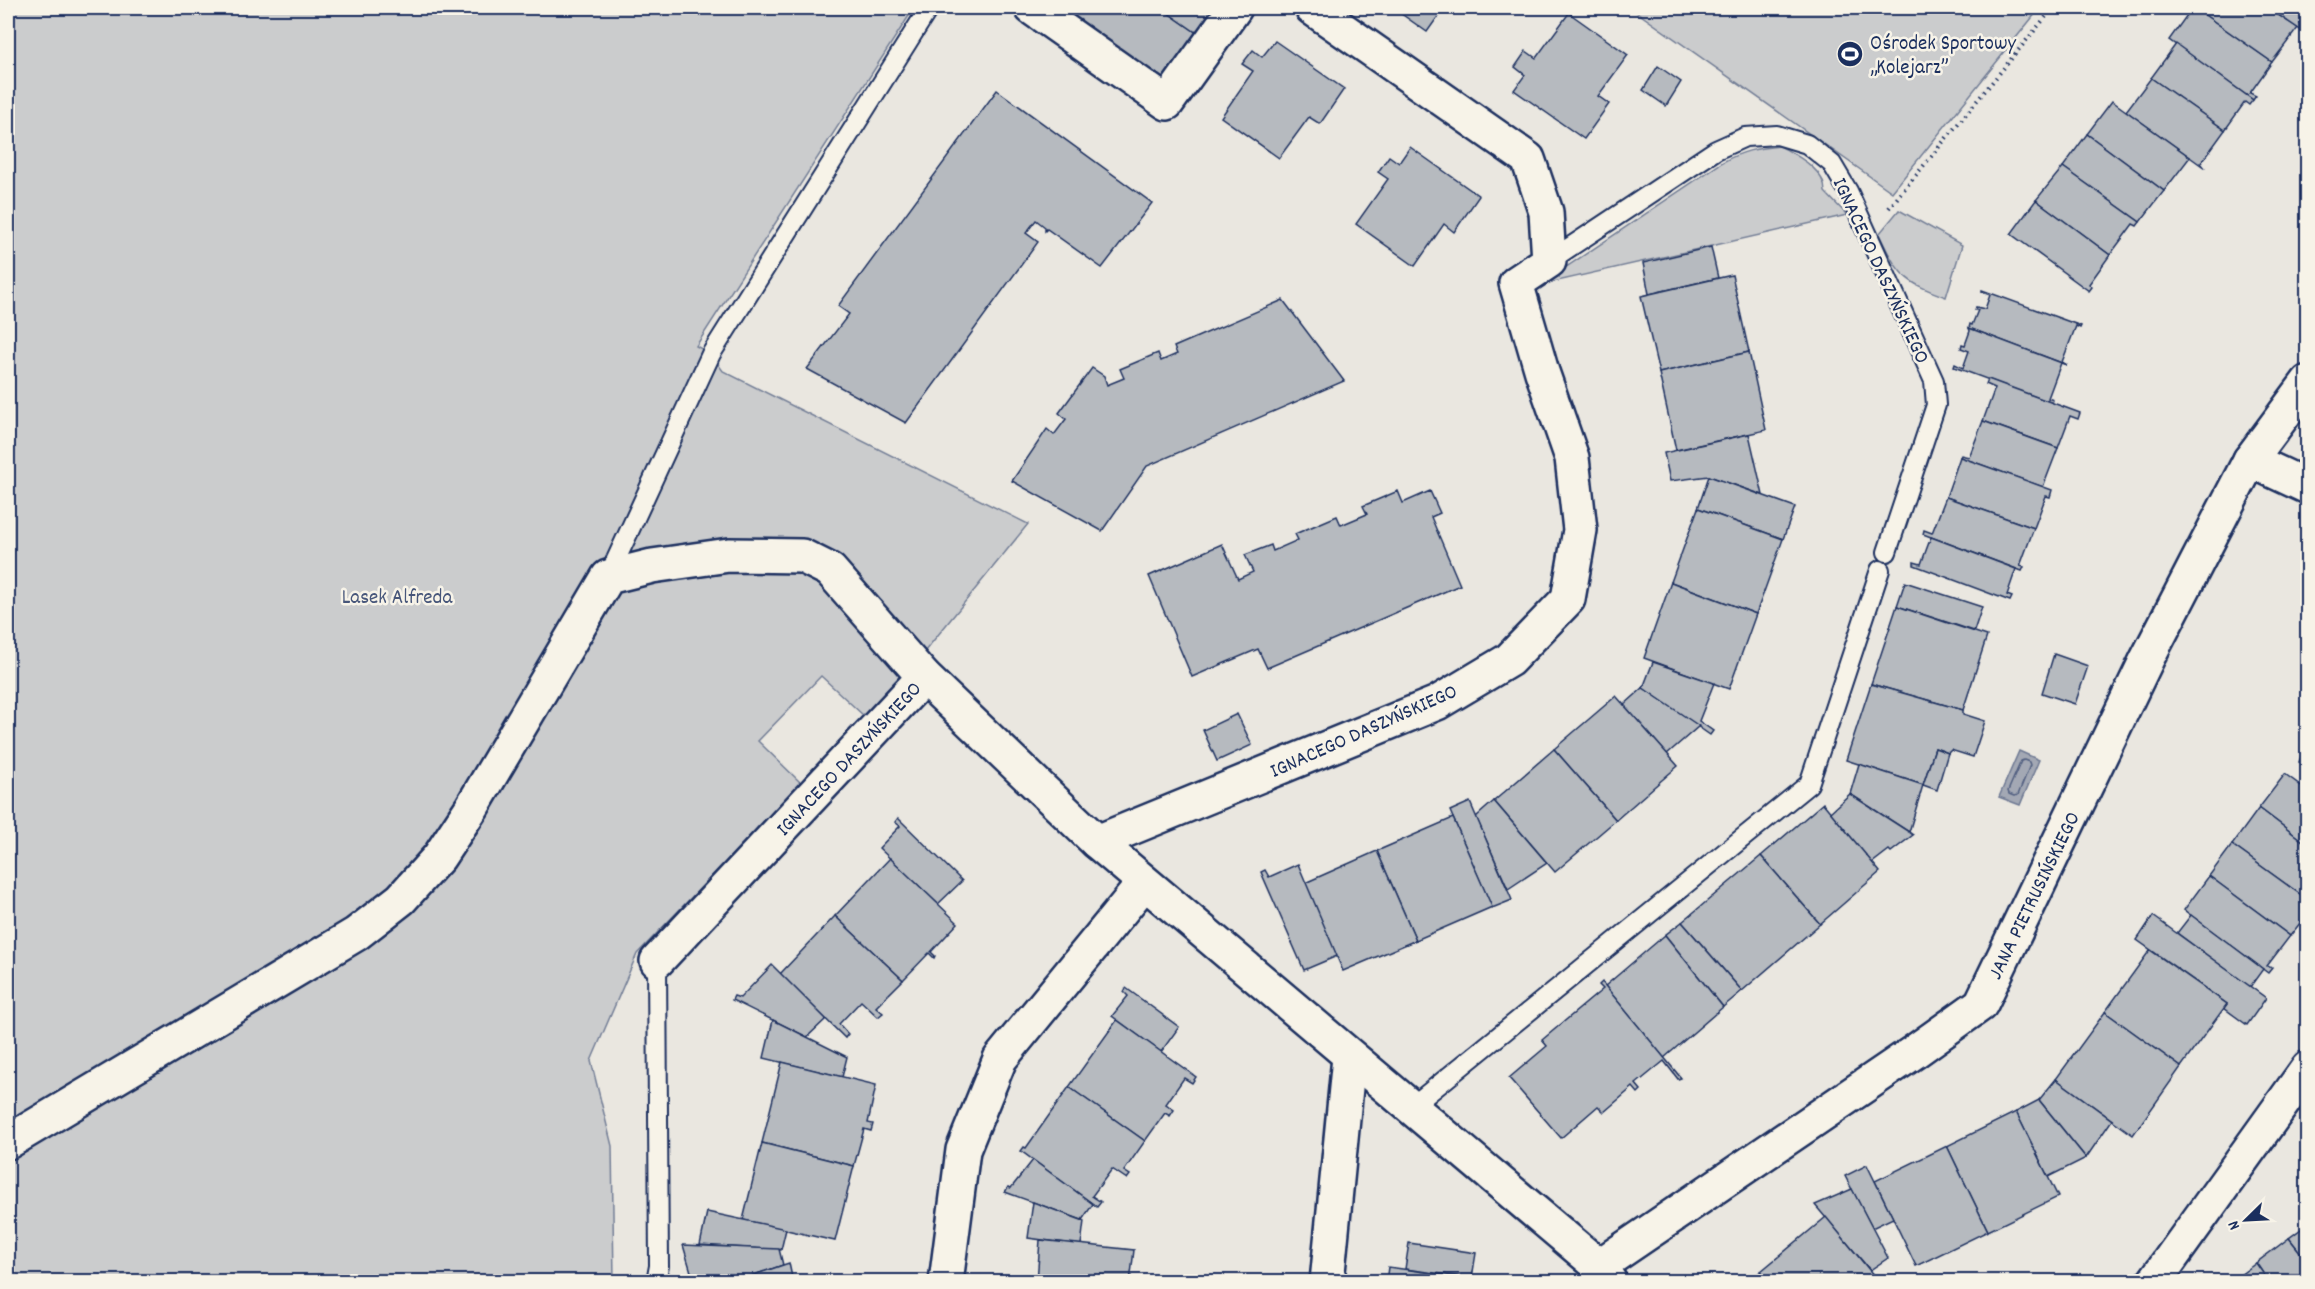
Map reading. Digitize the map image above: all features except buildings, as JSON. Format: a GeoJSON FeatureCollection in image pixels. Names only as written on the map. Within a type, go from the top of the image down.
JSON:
{"type":"FeatureCollection","features":[{"type":"Feature","properties":{"kind":"street"},"geometry":{"type":"LineString","coordinates":[[1032,8],[1167,104],[1235,8]]}},
{"type":"Feature","properties":{"kind":"street"},"geometry":{"type":"LineString","coordinates":[[1312,8],[1528,159],[1546,212],[1549,261]]}},
{"type":"Feature","properties":{"kind":"street","name":"IGNACEGO DASZYŃSKIEGO"},"geometry":{"type":"LineString","coordinates":[[1097,842],[1437,703],[1509,660],[1568,599],[1580,530],[1572,458],[1542,372],[1516,283],[1549,261]]}},
{"type":"Feature","properties":{"kind":"street","name":"JANA PIETRUSIŃSKIEGO"},"geometry":{"type":"LineString","coordinates":[[1605,1274],[1981,1004],[2147,659],[2250,460],[2307,382]]}},
{"type":"Feature","properties":{"kind":"street"},"geometry":{"type":"LineString","coordinates":[[2250,460],[2307,487]]}},
{"type":"Feature","properties":{"kind":"street"},"geometry":{"type":"LineString","coordinates":[[8,1142],[356,934],[401,899],[439,857],[472,807],[608,577],[652,566],[729,555],[802,556],[830,570],[924,677]]}},
{"type":"Feature","properties":{"kind":"street","name":"IGNACEGO DASZYŃSKIEGO"},"geometry":{"type":"LineString","coordinates":[[657,961],[924,677],[1097,842],[1605,1274]]}},
{"type":"Feature","properties":{"kind":"street"},"geometry":{"type":"LineString","coordinates":[[946,1281],[963,1150],[1000,1059],[1144,883]]}},
{"type":"Feature","properties":{"kind":"street"},"geometry":{"type":"LineString","coordinates":[[1327,1281],[1349,1057]]}},
{"type":"Feature","properties":{"kind":"street"},"geometry":{"type":"LineString","coordinates":[[2154,1281],[2307,1068]]}},
{"type":"Feature","properties":{"kind":"lane"},"geometry":{"type":"LineString","coordinates":[[608,577],[711,354],[929,8]]}},
{"type":"Feature","properties":{"kind":"lane","name":"IGNACEGO DASZYŃSKIEGO"},"geometry":{"type":"LineString","coordinates":[[1549,261],[1716,150],[1745,137],[1776,135],[1807,144],[1832,164],[1848,191],[1934,381],[1936,405],[1887,552]]}},
{"type":"Feature","properties":{"kind":"lane"},"geometry":{"type":"LineString","coordinates":[[1410,1108],[1809,784],[1880,570]]}},
{"type":"Feature","properties":{"kind":"lane"},"geometry":{"type":"LineString","coordinates":[[656,1281],[659,1266],[657,961]]}},
{"type":"Feature","properties":{"kind":"path"},"geometry":{"type":"LineString","coordinates":[[1868,234],[2053,8]]}},
{"type":"Feature","properties":{"kind":"green space","name":"Lasek Alfreda"},"geometry":{"type":"Polygon","coordinates":[[[8,8],[914,8],[696,346],[711,354],[723,371],[1028,524],[925,651],[864,716],[821,676],[758,741],[801,783],[637,954],[591,1061],[612,1146],[614,1281],[8,1281],[8,8]]]}},
{"type":"Feature","properties":{"kind":"green space","name":"Ośrodek Sportowy „Kolejarz”"},"geometry":{"type":"Polygon","coordinates":[[[1631,8],[2040,8],[1892,192],[1631,8]]]}},
{"type":"Feature","properties":{"kind":"green space"},"geometry":{"type":"Polygon","coordinates":[[[1780,146],[1815,170],[1824,184],[1825,192],[1847,215],[1549,283],[1547,280],[1723,162],[1750,151],[1780,146]]]}},
{"type":"Feature","properties":{"kind":"green space"},"geometry":{"type":"Polygon","coordinates":[[[1899,210],[1962,245],[1946,297],[1911,281],[1903,275],[1891,259],[1879,234],[1899,210]]]}},
{"type":"Feature","properties":{"kind":"water"},"geometry":{"type":"Polygon","coordinates":[[[2019,751],[2039,760],[2020,805],[1999,797],[2019,751]]]}},
{"type":"Feature","properties":{"kind":"place","name":"Ośrodek Sportowy „Kolejarz”"},"geometry":{"type":"Point","coordinates":[1850,54]}}]}
